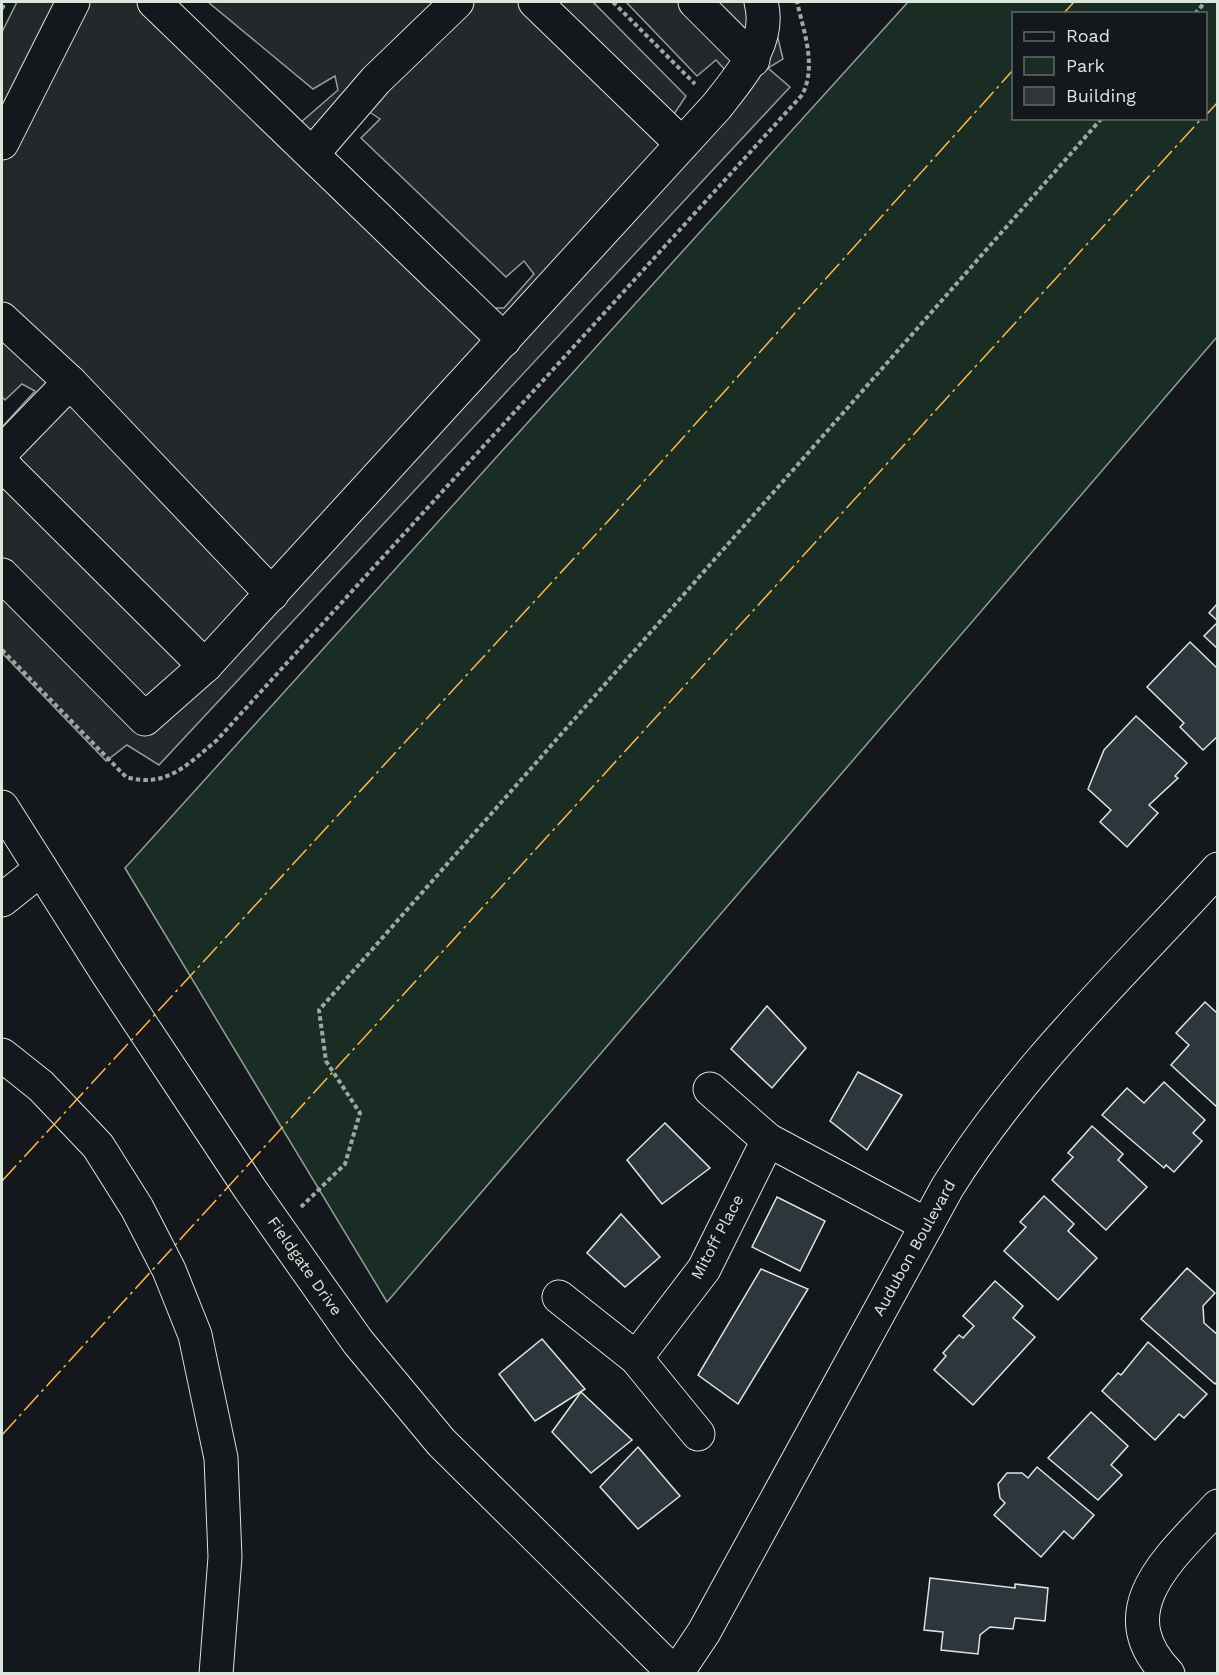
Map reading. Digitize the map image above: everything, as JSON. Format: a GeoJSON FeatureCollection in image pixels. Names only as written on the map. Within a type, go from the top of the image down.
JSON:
{"type":"FeatureCollection","features":[{"type":"Feature","properties":{"kind":"street"},"geometry":{"type":"LineString","coordinates":[[2,143],[73,2]]}},
{"type":"Feature","properties":{"kind":"street"},"geometry":{"type":"LineString","coordinates":[[154,2],[313,153],[504,340]]}},
{"type":"Feature","properties":{"kind":"street"},"geometry":{"type":"LineString","coordinates":[[313,153],[376,80],[457,2]]}},
{"type":"Feature","properties":{"kind":"street"},"geometry":{"type":"LineString","coordinates":[[535,2],[682,144]]}},
{"type":"Feature","properties":{"kind":"street"},"geometry":{"type":"LineString","coordinates":[[695,2],[753,60]]}},
{"type":"Feature","properties":{"kind":"street"},"geometry":{"type":"LineString","coordinates":[[2,575],[145,719],[205,666],[717,106],[753,60],[766,18],[761,2]]}},
{"type":"Feature","properties":{"kind":"street"},"geometry":{"type":"LineString","coordinates":[[2,319],[70,382],[272,594]]}},
{"type":"Feature","properties":{"kind":"street"},"geometry":{"type":"LineString","coordinates":[[2,452],[70,382]]}},
{"type":"Feature","properties":{"kind":"street"},"geometry":{"type":"LineString","coordinates":[[2,464],[205,666]]}},
{"type":"Feature","properties":{"kind":"street","name":"Fieldgate Drive"},"geometry":{"type":"LineString","coordinates":[[2,807],[120,992],[358,1342],[441,1442],[675,1674]]}},
{"type":"Feature","properties":{"kind":"street"},"geometry":{"type":"LineString","coordinates":[[2,900],[41,869]]}},
{"type":"Feature","properties":{"kind":"street","name":"Audubon Boulevard"},"geometry":{"type":"LineString","coordinates":[[675,1674],[704,1632],[927,1225],[975,1142],[1011,1095],[1218,869]]}},
{"type":"Feature","properties":{"kind":"street"},"geometry":{"type":"LineString","coordinates":[[2,1055],[41,1086],[98,1146],[136,1208],[168,1270],[195,1335],[221,1458],[225,1557],[216,1674]]}},
{"type":"Feature","properties":{"kind":"street"},"geometry":{"type":"LineString","coordinates":[[710,1089],[768,1140],[927,1225]]}},
{"type":"Feature","properties":{"kind":"street","name":"Mitoff Place"},"geometry":{"type":"LineString","coordinates":[[636,1358],[704,1269],[768,1140]]}},
{"type":"Feature","properties":{"kind":"street"},"geometry":{"type":"LineString","coordinates":[[559,1297],[636,1358],[698,1434]]}},
{"type":"Feature","properties":{"kind":"street"},"geometry":{"type":"LineString","coordinates":[[1168,1674],[1152,1656],[1144,1639],[1141,1620],[1143,1604],[1164,1565],[1218,1506]]}},
{"type":"Feature","properties":{"kind":"path"},"geometry":{"type":"LineString","coordinates":[[2,9],[5,2]]}},
{"type":"Feature","properties":{"kind":"path"},"geometry":{"type":"LineString","coordinates":[[612,2],[717,106]]}},
{"type":"Feature","properties":{"kind":"path"},"geometry":{"type":"LineString","coordinates":[[279,1229],[345,1164],[360,1113],[326,1061],[320,1010],[1100,120]]}},
{"type":"Feature","properties":{"kind":"green space"},"geometry":{"type":"Polygon","coordinates":[[[908,2],[1217,2],[1217,337],[387,1302],[125,868],[908,2]]]}},
{"type":"Feature","properties":{"kind":"shaded area"},"geometry":{"type":"Polygon","coordinates":[[[17,2],[175,2],[300,123],[338,90],[335,76],[313,89],[208,2],[593,2],[686,96],[672,117],[681,124],[727,72],[716,60],[697,76],[626,2],[769,2],[783,59],[768,68],[790,87],[159,765],[127,745],[106,761],[2,653],[2,427],[35,391],[22,384],[5,400],[2,397],[2,32],[17,2]],[[368,111],[333,146],[340,166],[487,308],[504,308],[534,274],[524,261],[506,277],[361,138],[380,119],[368,111]]]}},
{"type":"Feature","properties":{"kind":"building"},"geometry":{"type":"Polygon","coordinates":[[[1218,603],[1218,621],[1209,613],[1218,603]]]}},
{"type":"Feature","properties":{"kind":"building"},"geometry":{"type":"Polygon","coordinates":[[[1218,622],[1218,649],[1204,636],[1218,622]]]}},
{"type":"Feature","properties":{"kind":"building"},"geometry":{"type":"Polygon","coordinates":[[[1190,642],[1218,669],[1218,736],[1203,750],[1180,727],[1184,723],[1147,687],[1190,642]]]}},
{"type":"Feature","properties":{"kind":"building"},"geometry":{"type":"Polygon","coordinates":[[[1136,716],[1187,763],[1175,776],[1178,778],[1149,805],[1158,813],[1127,847],[1100,822],[1111,810],[1088,789],[1104,750],[1136,716]]]}},
{"type":"Feature","properties":{"kind":"building"},"geometry":{"type":"Polygon","coordinates":[[[1205,1002],[1218,1014],[1218,1108],[1171,1065],[1189,1045],[1176,1033],[1205,1002]]]}},
{"type":"Feature","properties":{"kind":"building"},"geometry":{"type":"Polygon","coordinates":[[[767,1006],[806,1048],[772,1088],[731,1049],[767,1006]]]}},
{"type":"Feature","properties":{"kind":"building"},"geometry":{"type":"Polygon","coordinates":[[[858,1072],[902,1095],[867,1150],[830,1121],[858,1072]]]}},
{"type":"Feature","properties":{"kind":"building"},"geometry":{"type":"Polygon","coordinates":[[[1164,1082],[1205,1120],[1193,1133],[1202,1141],[1174,1172],[1166,1165],[1164,1168],[1102,1115],[1127,1088],[1144,1103],[1164,1082]]]}},
{"type":"Feature","properties":{"kind":"building"},"geometry":{"type":"Polygon","coordinates":[[[665,1123],[710,1168],[662,1204],[627,1160],[665,1123]]]}},
{"type":"Feature","properties":{"kind":"building"},"geometry":{"type":"Polygon","coordinates":[[[1092,1126],[1123,1154],[1118,1160],[1147,1187],[1106,1230],[1052,1180],[1073,1157],[1068,1153],[1092,1126]]]}},
{"type":"Feature","properties":{"kind":"building"},"geometry":{"type":"Polygon","coordinates":[[[1044,1196],[1074,1224],[1068,1231],[1097,1258],[1058,1300],[1004,1251],[1026,1227],[1020,1222],[1044,1196]]]}},
{"type":"Feature","properties":{"kind":"building"},"geometry":{"type":"Polygon","coordinates":[[[777,1197],[825,1221],[800,1271],[752,1247],[777,1197]]]}},
{"type":"Feature","properties":{"kind":"building"},"geometry":{"type":"Polygon","coordinates":[[[621,1214],[660,1257],[625,1287],[587,1253],[621,1214]]]}},
{"type":"Feature","properties":{"kind":"building"},"geometry":{"type":"Polygon","coordinates":[[[1187,1268],[1215,1293],[1203,1306],[1204,1323],[1218,1335],[1218,1381],[1215,1384],[1141,1319],[1187,1268]]]}},
{"type":"Feature","properties":{"kind":"building"},"geometry":{"type":"Polygon","coordinates":[[[761,1269],[808,1289],[738,1404],[698,1375],[761,1269]]]}},
{"type":"Feature","properties":{"kind":"building"},"geometry":{"type":"Polygon","coordinates":[[[995,1281],[1023,1306],[1013,1318],[1035,1337],[973,1405],[934,1370],[946,1356],[943,1353],[959,1335],[963,1338],[974,1326],[963,1316],[995,1281]]]}},
{"type":"Feature","properties":{"kind":"building"},"geometry":{"type":"Polygon","coordinates":[[[542,1339],[585,1389],[535,1421],[499,1374],[542,1339]]]}},
{"type":"Feature","properties":{"kind":"building"},"geometry":{"type":"Polygon","coordinates":[[[1148,1342],[1207,1394],[1184,1418],[1179,1414],[1155,1440],[1102,1391],[1118,1373],[1121,1375],[1148,1342]]]}},
{"type":"Feature","properties":{"kind":"building"},"geometry":{"type":"Polygon","coordinates":[[[581,1392],[632,1440],[591,1473],[552,1432],[581,1392]]]}},
{"type":"Feature","properties":{"kind":"building"},"geometry":{"type":"Polygon","coordinates":[[[1091,1412],[1128,1446],[1111,1465],[1122,1475],[1098,1500],[1048,1458],[1091,1412]]]}},
{"type":"Feature","properties":{"kind":"building"},"geometry":{"type":"Polygon","coordinates":[[[638,1447],[680,1496],[638,1529],[600,1487],[638,1447]]]}},
{"type":"Feature","properties":{"kind":"building"},"geometry":{"type":"Polygon","coordinates":[[[1037,1467],[1094,1515],[1073,1539],[1064,1531],[1041,1557],[994,1515],[1005,1503],[1000,1498],[998,1484],[1007,1473],[1022,1473],[1028,1478],[1037,1467]]]}},
{"type":"Feature","properties":{"kind":"building"},"geometry":{"type":"Polygon","coordinates":[[[930,1578],[1015,1588],[1015,1584],[1048,1588],[1045,1621],[1015,1618],[1013,1629],[990,1627],[980,1635],[978,1654],[941,1650],[943,1632],[924,1630],[930,1578]]]}},
{"type":"Feature","properties":{"kind":"power"},"geometry":{"type":"LineString","coordinates":[[1065,12],[1074,2]]}},
{"type":"Feature","properties":{"kind":"power"},"geometry":{"type":"LineString","coordinates":[[2,1181],[610,519],[1012,71]]}},
{"type":"Feature","properties":{"kind":"power"},"geometry":{"type":"LineString","coordinates":[[1207,114],[1218,102]]}},
{"type":"Feature","properties":{"kind":"power"},"geometry":{"type":"LineString","coordinates":[[2,1435],[1200,120]]}}]}
